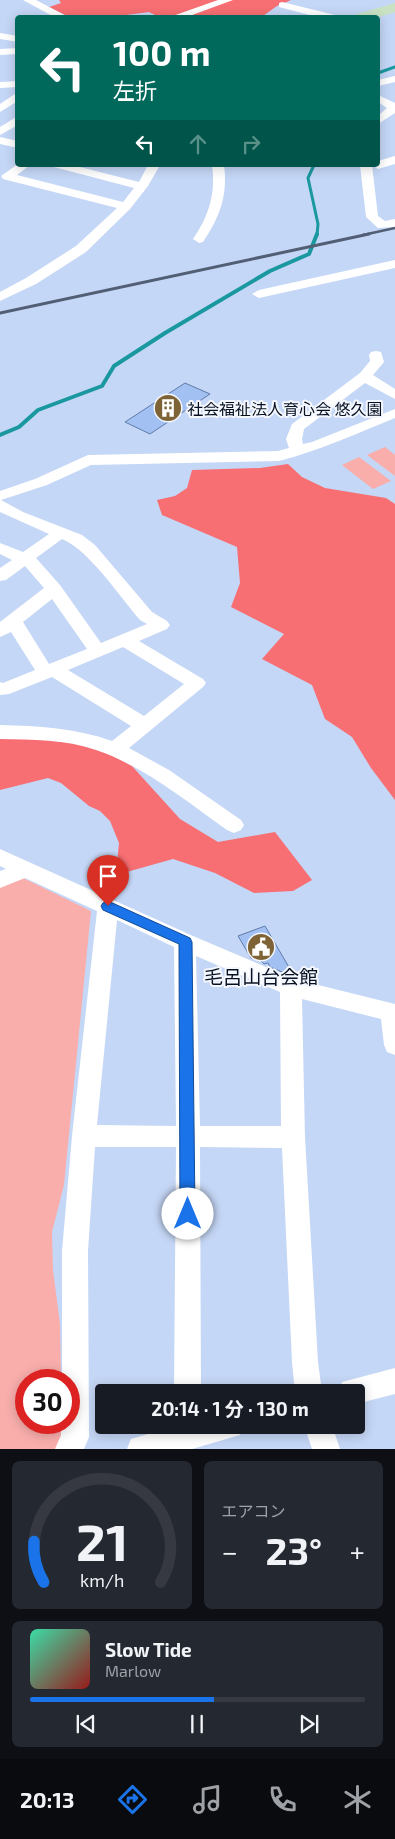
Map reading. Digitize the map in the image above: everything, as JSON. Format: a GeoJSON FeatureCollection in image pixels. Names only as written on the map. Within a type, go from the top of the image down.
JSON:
{"type":"FeatureCollection","features":[{"type":"Feature","properties":{"kind":"street"},"geometry":{"type":"LineString","coordinates":[[28,0],[59,15]]}},
{"type":"Feature","properties":{"kind":"street"},"geometry":{"type":"LineString","coordinates":[[181,15],[228,0]]}},
{"type":"Feature","properties":{"kind":"street"},"geometry":{"type":"LineString","coordinates":[[282,5],[322,15]]}},
{"type":"Feature","properties":{"kind":"street"},"geometry":{"type":"LineString","coordinates":[[369,15],[395,7]]}},
{"type":"Feature","properties":{"kind":"street"},"geometry":{"type":"LineString","coordinates":[[0,52],[15,51]]}},
{"type":"Feature","properties":{"kind":"street"},"geometry":{"type":"LineString","coordinates":[[380,83],[395,79]]}},
{"type":"Feature","properties":{"kind":"street"},"geometry":{"type":"LineString","coordinates":[[0,85],[15,84]]}},
{"type":"Feature","properties":{"kind":"street"},"geometry":{"type":"LineString","coordinates":[[0,109],[15,97]]}},
{"type":"Feature","properties":{"kind":"street"},"geometry":{"type":"LineString","coordinates":[[380,99],[395,108],[380,119]]}},
{"type":"Feature","properties":{"kind":"street"},"geometry":{"type":"LineString","coordinates":[[0,132],[15,123]]}},
{"type":"Feature","properties":{"kind":"street"},"geometry":{"type":"LineString","coordinates":[[0,140],[15,144]]}},
{"type":"Feature","properties":{"kind":"street"},"geometry":{"type":"LineString","coordinates":[[380,164],[395,160]]}},
{"type":"Feature","properties":{"kind":"street"},"geometry":{"type":"LineString","coordinates":[[21,167],[7,176],[126,206]]}},
{"type":"Feature","properties":{"kind":"street"},"geometry":{"type":"LineString","coordinates":[[66,167],[142,186]]}},
{"type":"Feature","properties":{"kind":"street"},"geometry":{"type":"LineString","coordinates":[[0,297],[31,281],[81,249],[126,206],[142,186],[153,167]]}},
{"type":"Feature","properties":{"kind":"street"},"geometry":{"type":"LineString","coordinates":[[199,239],[209,226],[218,205],[220,180],[218,167]]}},
{"type":"Feature","properties":{"kind":"street"},"geometry":{"type":"LineString","coordinates":[[372,167],[372,217],[382,226],[395,222]]}},
{"type":"Feature","properties":{"kind":"street"},"geometry":{"type":"LineString","coordinates":[[259,294],[395,264]]}},
{"type":"Feature","properties":{"kind":"street"},"geometry":{"type":"LineString","coordinates":[[298,452],[294,439],[297,427],[365,376],[377,362],[376,355]]}},
{"type":"Feature","properties":{"kind":"street"},"geometry":{"type":"LineString","coordinates":[[365,376],[395,395]]}},
{"type":"Feature","properties":{"kind":"street"},"geometry":{"type":"LineString","coordinates":[[0,496],[28,488],[88,460],[268,457],[298,452],[395,413]]}},
{"type":"Feature","properties":{"kind":"street"},"geometry":{"type":"LineString","coordinates":[[0,505],[17,515],[62,532],[89,549],[146,616],[161,625],[3,690],[0,688]]}},
{"type":"Feature","properties":{"kind":"street"},"geometry":{"type":"LineString","coordinates":[[0,576],[62,532]]}},
{"type":"Feature","properties":{"kind":"street"},"geometry":{"type":"LineString","coordinates":[[0,548],[31,562],[54,589],[98,651]]}},
{"type":"Feature","properties":{"kind":"street"},"geometry":{"type":"LineString","coordinates":[[54,589],[6,626],[49,670],[144,725]]}},
{"type":"Feature","properties":{"kind":"street"},"geometry":{"type":"LineString","coordinates":[[115,749],[197,683],[124,640]]}},
{"type":"Feature","properties":{"kind":"street"},"geometry":{"type":"LineString","coordinates":[[0,732],[44,734],[80,739],[115,749],[165,777],[234,826]]}},
{"type":"Feature","properties":{"kind":"street"},"geometry":{"type":"LineString","coordinates":[[0,857],[185,942],[290,987],[393,1013],[395,1045]]}},
{"type":"Feature","properties":{"kind":"street"},"geometry":{"type":"LineString","coordinates":[[0,880],[25,869]]}},
{"type":"Feature","properties":{"kind":"street"},"geometry":{"type":"LineString","coordinates":[[70,1449],[75,1438],[75,1251],[84,1136],[108,906]]}},
{"type":"Feature","properties":{"kind":"street"},"geometry":{"type":"LineString","coordinates":[[185,942],[188,1135],[187,1384]]}},
{"type":"Feature","properties":{"kind":"street"},"geometry":{"type":"LineString","coordinates":[[290,987],[293,1137],[305,1362],[308,1384]]}},
{"type":"Feature","properties":{"kind":"street"},"geometry":{"type":"LineString","coordinates":[[84,1136],[293,1137]]}},
{"type":"Feature","properties":{"kind":"street"},"geometry":{"type":"LineString","coordinates":[[365,1389],[395,1382]]}},
{"type":"Feature","properties":{"kind":"street"},"geometry":{"type":"LineString","coordinates":[[321,1434],[326,1449]]}},
{"type":"Feature","properties":{"kind":"street"},"geometry":{"type":"LineString","coordinates":[[141,1449],[188,1437]]}},
{"type":"Feature","properties":{"kind":"shaded area"},"geometry":{"type":"Polygon","coordinates":[[[59,0],[291,0],[277,6],[264,15],[155,15],[149,12],[126,15],[65,15],[49,7],[61,3],[59,0]]]}},
{"type":"Feature","properties":{"kind":"shaded area"},"geometry":{"type":"Polygon","coordinates":[[[385,447],[395,455],[395,476],[367,455],[385,447]]]}},
{"type":"Feature","properties":{"kind":"shaded area"},"geometry":{"type":"Polygon","coordinates":[[[359,457],[391,481],[373,489],[342,465],[359,457]]]}},
{"type":"Feature","properties":{"kind":"shaded area"},"geometry":{"type":"Polygon","coordinates":[[[288,464],[302,477],[325,488],[386,498],[395,504],[395,800],[371,768],[352,737],[325,719],[312,685],[262,659],[284,634],[231,607],[240,583],[237,547],[162,515],[157,500],[175,496],[187,488],[192,470],[260,468],[288,464]]]}},
{"type":"Feature","properties":{"kind":"shaded area"},"geometry":{"type":"Polygon","coordinates":[[[0,735],[82,744],[107,753],[132,766],[180,819],[218,842],[275,832],[312,880],[293,891],[254,893],[215,873],[173,859],[116,875],[119,843],[110,821],[100,811],[89,806],[61,783],[48,778],[0,790],[0,735]]]}},
{"type":"Feature","properties":{"kind":"shaded area"},"geometry":{"type":"Polygon","coordinates":[[[21,877],[91,911],[64,1185],[52,1232],[53,1270],[60,1324],[61,1369],[15,1369],[15,1434],[63,1434],[56,1449],[0,1449],[0,885],[21,877]]]}},
{"type":"Feature","properties":{"kind":"building","name":"社会福祉法人育心会 悠久園"},"geometry":{"type":"Polygon","coordinates":[[[185,383],[210,394],[150,434],[125,422],[185,383]]]}},
{"type":"Feature","properties":{"kind":"building","name":"毛呂山台会館"},"geometry":{"type":"Polygon","coordinates":[[[265,926],[290,969],[282,972],[270,967],[268,963],[264,964],[258,958],[251,958],[238,936],[265,926]]]}},
{"type":"Feature","properties":{"kind":"waterway"},"geometry":{"type":"LineString","coordinates":[[380,72],[395,67]]}},
{"type":"Feature","properties":{"kind":"waterway"},"geometry":{"type":"LineString","coordinates":[[313,167],[308,178],[318,224],[317,235]]}},
{"type":"Feature","properties":{"kind":"waterway"},"geometry":{"type":"LineString","coordinates":[[0,435],[19,427],[38,410],[102,386],[114,366],[165,333],[270,271],[309,254],[317,234]]}},
{"type":"Feature","properties":{"kind":"railway"},"geometry":{"type":"LineString","coordinates":[[363,235],[395,228]]}},
{"type":"Feature","properties":{"kind":"railway"},"geometry":{"type":"LineString","coordinates":[[0,313],[369,234]]}},
{"type":"Feature","properties":{"kind":"place","name":"社会福祉法人育心会 悠久園"},"geometry":{"type":"Point","coordinates":[168,408]}},
{"type":"Feature","properties":{"kind":"place","name":"毛呂山台会館"},"geometry":{"type":"Point","coordinates":[261,947]}},
{"type":"Feature","properties":{"kind":"route"},"geometry":{"type":"LineString","coordinates":[[108,906],[185,942],[188,1214]]}}]}
